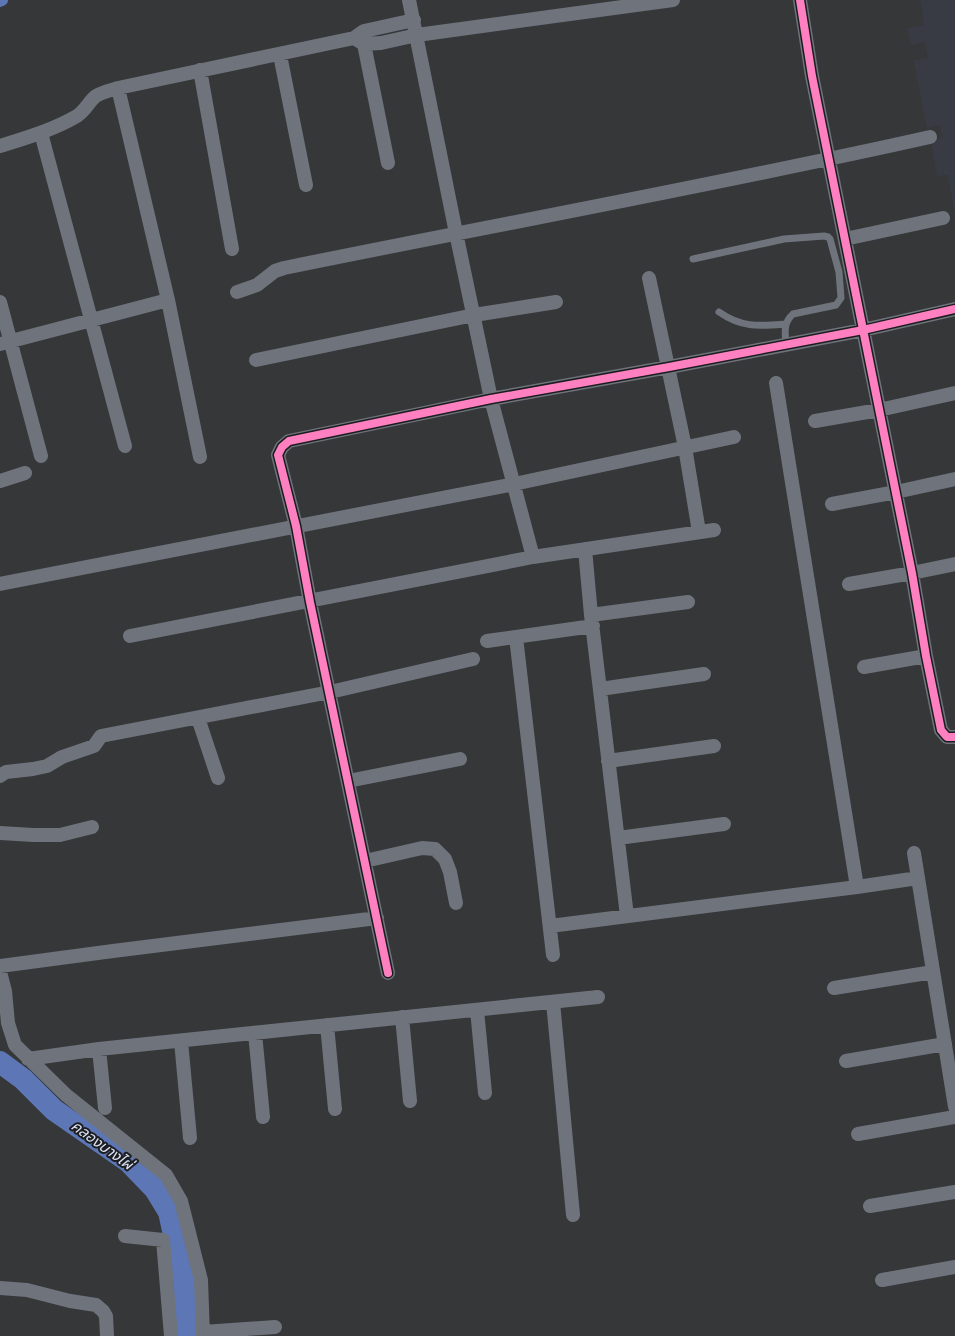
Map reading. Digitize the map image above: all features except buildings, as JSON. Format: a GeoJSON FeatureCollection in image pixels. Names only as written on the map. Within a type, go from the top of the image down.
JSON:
{"type":"FeatureCollection","features":[{"type":"Feature","properties":{"kind":"street"},"geometry":{"type":"LineString","coordinates":[[409,0],[491,399],[533,557]]}},
{"type":"Feature","properties":{"kind":"street"},"geometry":{"type":"LineString","coordinates":[[361,38],[381,43],[417,35],[673,0]]}},
{"type":"Feature","properties":{"kind":"street"},"geometry":{"type":"LineString","coordinates":[[800,0],[812,76],[896,492],[941,730],[947,737],[955,737]]}},
{"type":"Feature","properties":{"kind":"street"},"geometry":{"type":"LineString","coordinates":[[0,146],[41,133],[78,115],[96,96],[118,88],[361,38],[379,27],[414,20]]}},
{"type":"Feature","properties":{"kind":"street"},"geometry":{"type":"LineString","coordinates":[[361,38],[388,163]]}},
{"type":"Feature","properties":{"kind":"street"},"geometry":{"type":"LineString","coordinates":[[280,54],[306,185]]}},
{"type":"Feature","properties":{"kind":"street"},"geometry":{"type":"LineString","coordinates":[[200,70],[232,249]]}},
{"type":"Feature","properties":{"kind":"street"},"geometry":{"type":"LineString","coordinates":[[118,88],[168,300],[200,457]]}},
{"type":"Feature","properties":{"kind":"street"},"geometry":{"type":"LineString","coordinates":[[41,133],[125,446]]}},
{"type":"Feature","properties":{"kind":"street"},"geometry":{"type":"LineString","coordinates":[[237,292],[258,285],[275,271],[284,268],[930,137]]}},
{"type":"Feature","properties":{"kind":"street"},"geometry":{"type":"LineString","coordinates":[[845,240],[942,218]]}},
{"type":"Feature","properties":{"kind":"street"},"geometry":{"type":"LineString","coordinates":[[649,278],[686,447],[699,532]]}},
{"type":"Feature","properties":{"kind":"street"},"geometry":{"type":"LineString","coordinates":[[5,343],[168,300]]}},
{"type":"Feature","properties":{"kind":"street"},"geometry":{"type":"LineString","coordinates":[[0,302],[5,343],[41,456]]}},
{"type":"Feature","properties":{"kind":"street"},"geometry":{"type":"LineString","coordinates":[[256,360],[474,315],[556,302]]}},
{"type":"Feature","properties":{"kind":"street"},"geometry":{"type":"LineString","coordinates":[[388,973],[310,602],[296,526],[278,455],[282,446],[289,441],[491,399],[863,330],[955,309]]}},
{"type":"Feature","properties":{"kind":"street"},"geometry":{"type":"LineString","coordinates":[[776,383],[857,887]]}},
{"type":"Feature","properties":{"kind":"street"},"geometry":{"type":"LineString","coordinates":[[815,421],[879,410],[955,393]]}},
{"type":"Feature","properties":{"kind":"street"},"geometry":{"type":"LineString","coordinates":[[0,584],[514,484],[734,437]]}},
{"type":"Feature","properties":{"kind":"street"},"geometry":{"type":"LineString","coordinates":[[0,481],[25,473]]}},
{"type":"Feature","properties":{"kind":"street"},"geometry":{"type":"LineString","coordinates":[[832,504],[955,479]]}},
{"type":"Feature","properties":{"kind":"street"},"geometry":{"type":"LineString","coordinates":[[130,636],[533,557],[714,530]]}},
{"type":"Feature","properties":{"kind":"street"},"geometry":{"type":"LineString","coordinates":[[585,549],[627,916]]}},
{"type":"Feature","properties":{"kind":"street"},"geometry":{"type":"LineString","coordinates":[[849,584],[912,574],[955,564]]}},
{"type":"Feature","properties":{"kind":"street"},"geometry":{"type":"LineString","coordinates":[[487,641],[516,637],[688,602]]}},
{"type":"Feature","properties":{"kind":"street"},"geometry":{"type":"LineString","coordinates":[[516,637],[553,956]]}},
{"type":"Feature","properties":{"kind":"street"},"geometry":{"type":"LineString","coordinates":[[864,667],[926,656]]}},
{"type":"Feature","properties":{"kind":"street"},"geometry":{"type":"LineString","coordinates":[[0,776],[6,772],[48,766],[62,757],[94,746],[101,736],[330,692],[473,659]]}},
{"type":"Feature","properties":{"kind":"street"},"geometry":{"type":"LineString","coordinates":[[600,688],[704,674]]}},
{"type":"Feature","properties":{"kind":"street"},"geometry":{"type":"LineString","coordinates":[[198,718],[218,778]]}},
{"type":"Feature","properties":{"kind":"street"},"geometry":{"type":"LineString","coordinates":[[608,761],[714,746]]}},
{"type":"Feature","properties":{"kind":"street"},"geometry":{"type":"LineString","coordinates":[[348,781],[460,759]]}},
{"type":"Feature","properties":{"kind":"street"},"geometry":{"type":"LineString","coordinates":[[618,838],[724,824]]}},
{"type":"Feature","properties":{"kind":"street"},"geometry":{"type":"LineString","coordinates":[[0,833],[60,835],[92,827]]}},
{"type":"Feature","properties":{"kind":"street"},"geometry":{"type":"LineString","coordinates":[[365,861],[422,848],[435,849],[445,859],[450,872],[456,904]]}},
{"type":"Feature","properties":{"kind":"street"},"geometry":{"type":"LineString","coordinates":[[914,853],[955,1107]]}},
{"type":"Feature","properties":{"kind":"street"},"geometry":{"type":"LineString","coordinates":[[550,926],[918,878]]}},
{"type":"Feature","properties":{"kind":"street"},"geometry":{"type":"LineString","coordinates":[[0,966],[376,918]]}},
{"type":"Feature","properties":{"kind":"street"},"geometry":{"type":"LineString","coordinates":[[0,972],[5,991],[8,1023],[15,1045],[66,1095],[166,1175],[181,1201],[201,1280],[202,1334],[275,1327]]}},
{"type":"Feature","properties":{"kind":"street"},"geometry":{"type":"LineString","coordinates":[[834,988],[933,972]]}},
{"type":"Feature","properties":{"kind":"street"},"geometry":{"type":"LineString","coordinates":[[28,1059],[598,997]]}},
{"type":"Feature","properties":{"kind":"street"},"geometry":{"type":"LineString","coordinates":[[553,1002],[574,1215]]}},
{"type":"Feature","properties":{"kind":"street"},"geometry":{"type":"LineString","coordinates":[[477,1010],[485,1093]]}},
{"type":"Feature","properties":{"kind":"street"},"geometry":{"type":"LineString","coordinates":[[402,1018],[410,1101]]}},
{"type":"Feature","properties":{"kind":"street"},"geometry":{"type":"LineString","coordinates":[[327,1026],[335,1109]]}},
{"type":"Feature","properties":{"kind":"street"},"geometry":{"type":"LineString","coordinates":[[255,1033],[263,1117]]}},
{"type":"Feature","properties":{"kind":"street"},"geometry":{"type":"LineString","coordinates":[[180,1041],[190,1138]]}},
{"type":"Feature","properties":{"kind":"street"},"geometry":{"type":"LineString","coordinates":[[846,1061],[945,1044]]}},
{"type":"Feature","properties":{"kind":"street"},"geometry":{"type":"LineString","coordinates":[[99,1050],[105,1108]]}},
{"type":"Feature","properties":{"kind":"street"},"geometry":{"type":"LineString","coordinates":[[858,1134],[955,1117]]}},
{"type":"Feature","properties":{"kind":"street"},"geometry":{"type":"LineString","coordinates":[[870,1206],[955,1192]]}},
{"type":"Feature","properties":{"kind":"street"},"geometry":{"type":"LineString","coordinates":[[125,1236],[163,1240],[171,1336]]}},
{"type":"Feature","properties":{"kind":"street"},"geometry":{"type":"LineString","coordinates":[[882,1280],[955,1267]]}},
{"type":"Feature","properties":{"kind":"street"},"geometry":{"type":"LineString","coordinates":[[0,1288],[27,1290],[70,1301],[96,1305],[106,1316],[107,1336]]}},
{"type":"Feature","properties":{"kind":"lane"},"geometry":{"type":"LineString","coordinates":[[693,259],[784,239],[828,237],[839,272],[840,298],[836,304],[793,314],[787,319],[785,324],[786,344]]}},
{"type":"Feature","properties":{"kind":"lane"},"geometry":{"type":"LineString","coordinates":[[719,312],[750,326],[785,324]]}},
{"type":"Feature","properties":{"kind":"shaded area"},"geometry":{"type":"Polygon","coordinates":[[[920,0],[955,0],[955,216],[948,175],[937,176],[931,141],[943,137],[939,125],[927,128],[914,61],[928,58],[925,42],[911,45],[907,28],[924,25],[920,0]]]}},
{"type":"Feature","properties":{"kind":"waterway","name":"คลองบางไผ่"},"geometry":{"type":"LineString","coordinates":[[0,1062],[23,1079],[54,1110],[129,1162],[155,1189],[169,1212],[184,1281],[187,1336]]}},
{"type":"Feature","properties":{"kind":"cycle path"},"geometry":{"type":"LineString","coordinates":[[800,0],[812,76],[912,573],[941,730],[947,737],[955,737]]}},
{"type":"Feature","properties":{"kind":"cycle path"},"geometry":{"type":"LineString","coordinates":[[388,973],[310,602],[296,526],[278,455],[282,447],[289,441],[491,399],[863,330],[955,309]]}}]}
